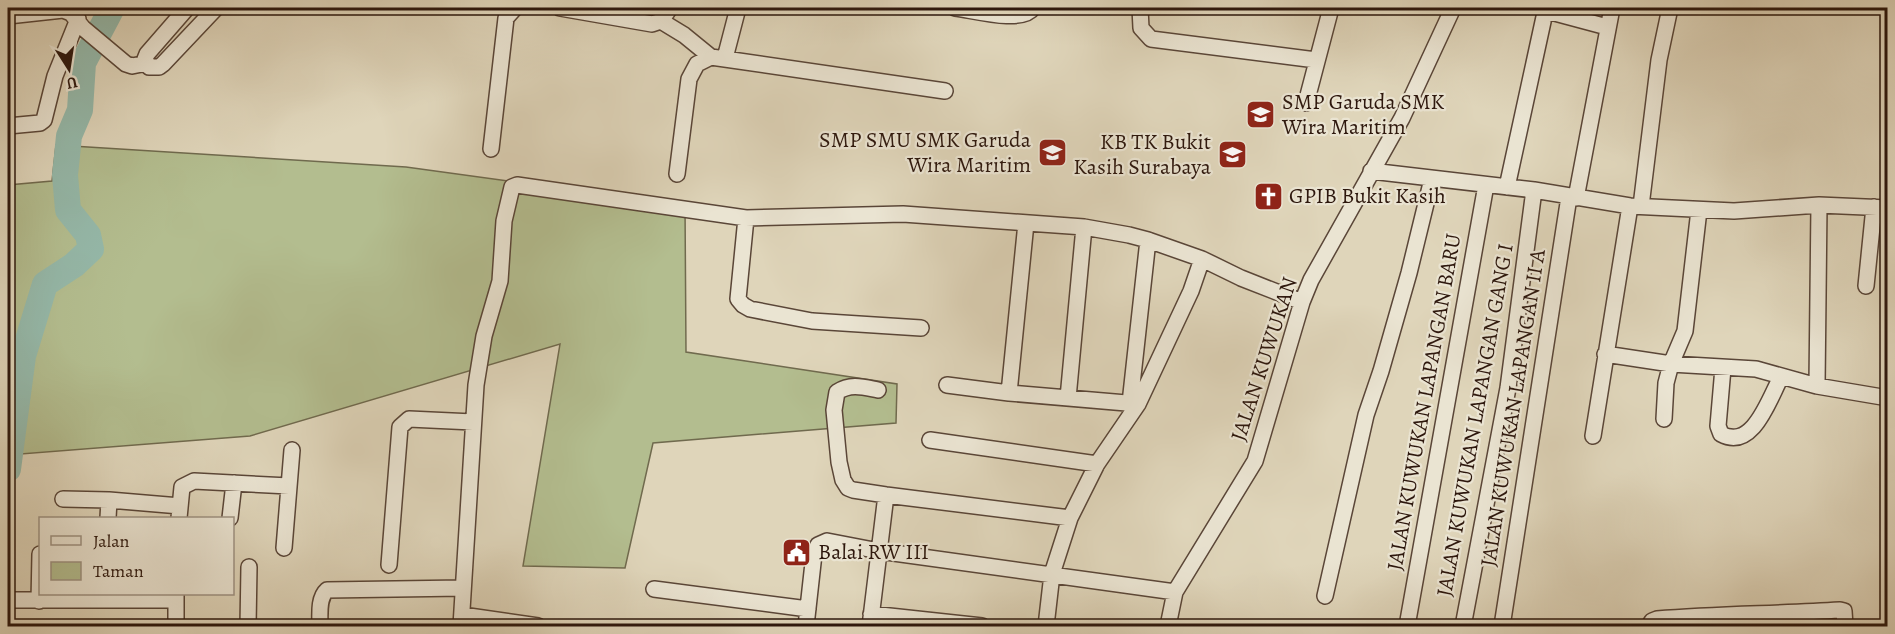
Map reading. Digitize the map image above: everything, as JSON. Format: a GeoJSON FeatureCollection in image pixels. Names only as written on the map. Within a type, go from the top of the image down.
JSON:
{"type":"FeatureCollection","features":[{"type":"Feature","properties":{"kind":"street"},"geometry":{"type":"LineString","coordinates":[[188,8],[147,54],[149,67],[159,67],[216,8]]}},
{"type":"Feature","properties":{"kind":"street"},"geometry":{"type":"LineString","coordinates":[[491,149],[506,18],[515,8]]}},
{"type":"Feature","properties":{"kind":"street"},"geometry":{"type":"LineString","coordinates":[[560,8],[652,24],[662,21],[669,8]]}},
{"type":"Feature","properties":{"kind":"street"},"geometry":{"type":"LineString","coordinates":[[678,174],[689,79],[697,64],[718,57],[738,8]]}},
{"type":"Feature","properties":{"kind":"street"},"geometry":{"type":"LineString","coordinates":[[955,8],[1014,17],[1030,12],[1033,8]]}},
{"type":"Feature","properties":{"kind":"street"},"geometry":{"type":"LineString","coordinates":[[1140,8],[1141,28],[1151,39],[1316,60]]}},
{"type":"Feature","properties":{"kind":"street"},"geometry":{"type":"LineString","coordinates":[[1306,103],[1331,8]]}},
{"type":"Feature","properties":{"kind":"street","name":"JALAN KUWUKAN"},"geometry":{"type":"LineString","coordinates":[[1168,627],[1175,592],[1255,461],[1302,302],[1311,280],[1402,118],[1453,8]]}},
{"type":"Feature","properties":{"kind":"street","name":"JALAN KUWUKAN LAPANGAN II A"},"geometry":{"type":"LineString","coordinates":[[1502,627],[1573,197],[1612,8]]}},
{"type":"Feature","properties":{"kind":"street"},"geometry":{"type":"LineString","coordinates":[[1593,436],[1605,354],[1635,206],[1670,8]]}},
{"type":"Feature","properties":{"kind":"street"},"geometry":{"type":"LineString","coordinates":[[8,16],[63,10],[71,13],[93,37],[132,66],[147,63]]}},
{"type":"Feature","properties":{"kind":"street"},"geometry":{"type":"LineString","coordinates":[[1507,187],[1544,17],[1551,12],[1607,27]]}},
{"type":"Feature","properties":{"kind":"street"},"geometry":{"type":"LineString","coordinates":[[8,126],[40,123],[44,120],[55,76],[78,19]]}},
{"type":"Feature","properties":{"kind":"street"},"geometry":{"type":"LineString","coordinates":[[662,21],[718,57],[945,91]]}},
{"type":"Feature","properties":{"kind":"street"},"geometry":{"type":"LineString","coordinates":[[1371,171],[1534,190],[1635,206],[1751,211],[1819,205],[1881,208],[1866,286]]}},
{"type":"Feature","properties":{"kind":"street"},"geometry":{"type":"LineString","coordinates":[[1326,596],[1366,415],[1409,273],[1432,179]]}},
{"type":"Feature","properties":{"kind":"street"},"geometry":{"type":"LineString","coordinates":[[538,627],[462,621],[473,422],[481,353],[500,281],[506,210],[514,185],[746,218],[903,214],[1084,227],[1148,240],[1202,259],[1241,278],[1302,302]]}},
{"type":"Feature","properties":{"kind":"street","name":"JALAN KUWUKAN LAPANGAN BARU"},"geometry":{"type":"LineString","coordinates":[[1407,626],[1486,185]]}},
{"type":"Feature","properties":{"kind":"street","name":"JALAN KUWUKAN LAPANGAN GANG I"},"geometry":{"type":"LineString","coordinates":[[1464,621],[1508,388],[1534,190]]}},
{"type":"Feature","properties":{"kind":"street"},"geometry":{"type":"LineString","coordinates":[[1817,386],[1819,205]]}},
{"type":"Feature","properties":{"kind":"street"},"geometry":{"type":"LineString","coordinates":[[1664,419],[1666,383],[1671,364],[1685,331],[1699,210]]}},
{"type":"Feature","properties":{"kind":"street"},"geometry":{"type":"LineString","coordinates":[[746,218],[738,299],[743,305],[758,312],[812,321],[921,328]]}},
{"type":"Feature","properties":{"kind":"street"},"geometry":{"type":"LineString","coordinates":[[1009,393],[1026,223]]}},
{"type":"Feature","properties":{"kind":"street"},"geometry":{"type":"LineString","coordinates":[[1068,398],[1084,227]]}},
{"type":"Feature","properties":{"kind":"street"},"geometry":{"type":"LineString","coordinates":[[1134,404],[1148,240]]}},
{"type":"Feature","properties":{"kind":"street"},"geometry":{"type":"LineString","coordinates":[[1046,627],[1052,574],[1070,518],[1097,464],[1134,404],[1191,291],[1202,259]]}},
{"type":"Feature","properties":{"kind":"street"},"geometry":{"type":"LineString","coordinates":[[1605,354],[1671,364],[1756,369],[1817,386],[1887,398]]}},
{"type":"Feature","properties":{"kind":"street"},"geometry":{"type":"LineString","coordinates":[[1723,368],[1718,426],[1721,434],[1728,438],[1736,438],[1756,426],[1781,377]]}},
{"type":"Feature","properties":{"kind":"street"},"geometry":{"type":"LineString","coordinates":[[947,385],[1134,404]]}},
{"type":"Feature","properties":{"kind":"street"},"geometry":{"type":"LineString","coordinates":[[878,390],[854,386],[837,392],[834,410],[839,462],[843,480],[848,488],[886,495],[1070,518]]}},
{"type":"Feature","properties":{"kind":"street"},"geometry":{"type":"LineString","coordinates":[[389,565],[400,427],[409,419],[473,422]]}},
{"type":"Feature","properties":{"kind":"street"},"geometry":{"type":"LineString","coordinates":[[930,440],[1097,464]]}},
{"type":"Feature","properties":{"kind":"street"},"geometry":{"type":"LineString","coordinates":[[284,548],[292,450]]}},
{"type":"Feature","properties":{"kind":"street"},"geometry":{"type":"LineString","coordinates":[[63,499],[108,500],[179,512],[182,487],[194,481],[289,486]]}},
{"type":"Feature","properties":{"kind":"street"},"geometry":{"type":"LineString","coordinates":[[230,517],[234,483]]}},
{"type":"Feature","properties":{"kind":"street"},"geometry":{"type":"LineString","coordinates":[[886,495],[871,620],[982,627]]}},
{"type":"Feature","properties":{"kind":"street"},"geometry":{"type":"LineString","coordinates":[[108,500],[108,517]]}},
{"type":"Feature","properties":{"kind":"street"},"geometry":{"type":"LineString","coordinates":[[806,627],[814,554],[818,545],[827,541],[879,551],[1175,592]]}},
{"type":"Feature","properties":{"kind":"street"},"geometry":{"type":"LineString","coordinates":[[248,627],[249,567]]}},
{"type":"Feature","properties":{"kind":"street"},"geometry":{"type":"LineString","coordinates":[[320,627],[321,600],[323,592],[327,590],[463,588]]}},
{"type":"Feature","properties":{"kind":"street"},"geometry":{"type":"LineString","coordinates":[[654,589],[808,609]]}},
{"type":"Feature","properties":{"kind":"street"},"geometry":{"type":"LineString","coordinates":[[39,595],[39,601]]}},
{"type":"Feature","properties":{"kind":"street"},"geometry":{"type":"LineString","coordinates":[[8,600],[39,601],[104,596],[176,597],[176,627]]}},
{"type":"Feature","properties":{"kind":"street"},"geometry":{"type":"LineString","coordinates":[[1649,627],[1652,621],[1657,619],[1706,615],[1787,620],[1840,610],[1844,611],[1845,627]]}},
{"type":"Feature","properties":{"kind":"green space"},"geometry":{"type":"Polygon","coordinates":[[[56,145],[406,167],[685,205],[686,352],[897,384],[896,423],[653,443],[625,568],[523,566],[560,344],[250,436],[8,455],[8,185],[52,181],[56,145]]]}},
{"type":"Feature","properties":{"kind":"waterway"},"geometry":{"type":"LineString","coordinates":[[8,469],[23,356],[45,284],[74,265],[91,249],[88,235],[68,210],[65,175],[69,136],[80,110],[83,63],[112,8]]}},
{"type":"Feature","properties":{"kind":"place","name":"SMP Garuda SMK Wira Maritim"},"geometry":{"type":"Point","coordinates":[1261,115]}},
{"type":"Feature","properties":{"kind":"place","name":"SMP SMU SMK Garuda Wira Maritim"},"geometry":{"type":"Point","coordinates":[1052,153]}},
{"type":"Feature","properties":{"kind":"place","name":"KB TK Bukit Kasih Surabaya"},"geometry":{"type":"Point","coordinates":[1232,155]}},
{"type":"Feature","properties":{"kind":"place","name":"GPIB Bukit Kasih"},"geometry":{"type":"Point","coordinates":[1268,196]}},
{"type":"Feature","properties":{"kind":"place","name":"Balai RW III"},"geometry":{"type":"Point","coordinates":[797,552]}}]}
